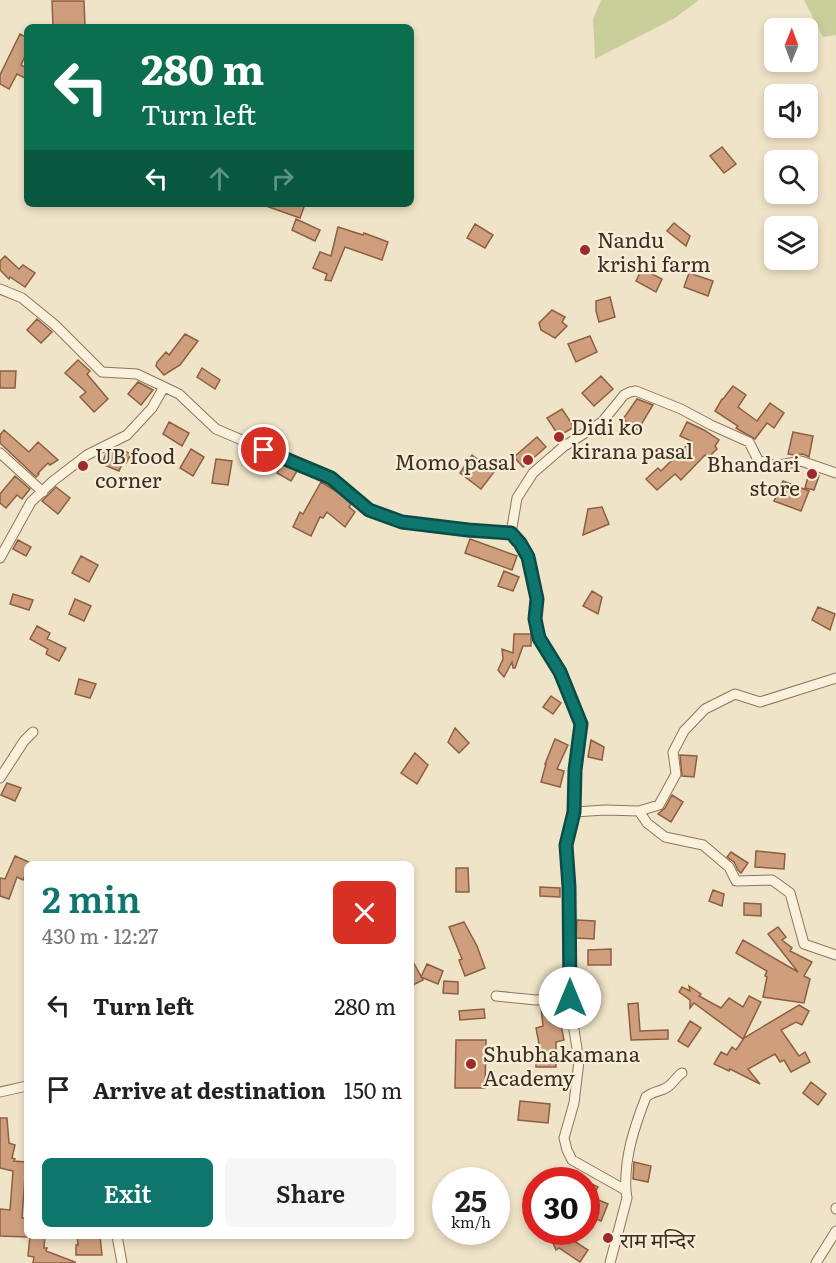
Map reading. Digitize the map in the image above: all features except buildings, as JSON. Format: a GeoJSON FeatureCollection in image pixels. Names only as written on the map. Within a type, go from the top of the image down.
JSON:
{"type":"FeatureCollection","features":[{"type":"Feature","properties":{"kind":"street"},"geometry":{"type":"LineString","coordinates":[[0,289],[22,298],[47,318],[102,372],[137,374],[178,394],[216,429],[331,478],[369,510],[402,522],[511,533],[520,543],[528,557],[537,599],[535,619],[539,638],[560,672],[581,724],[575,770],[574,812],[566,845],[569,887],[570,1005],[579,1061],[574,1103],[564,1138],[572,1160],[626,1191]]}},
{"type":"Feature","properties":{"kind":"street"},"geometry":{"type":"LineString","coordinates":[[0,558],[31,502],[53,481],[87,455],[127,435],[152,408],[164,387]]}},
{"type":"Feature","properties":{"kind":"street"},"geometry":{"type":"LineString","coordinates":[[511,533],[517,498],[533,473],[563,447],[602,422],[624,395],[630,392],[636,391],[681,409],[749,442],[758,460],[775,466],[801,461],[836,473]]}},
{"type":"Feature","properties":{"kind":"street"},"geometry":{"type":"LineString","coordinates":[[0,453],[43,492]]}},
{"type":"Feature","properties":{"kind":"street"},"geometry":{"type":"LineString","coordinates":[[574,812],[639,811],[659,805],[675,774],[673,752],[684,731],[705,709],[735,694],[760,702],[836,678]]}},
{"type":"Feature","properties":{"kind":"street"},"geometry":{"type":"LineString","coordinates":[[0,778],[24,741],[33,732]]}},
{"type":"Feature","properties":{"kind":"street"},"geometry":{"type":"LineString","coordinates":[[639,811],[647,823],[665,837],[703,844],[729,867],[736,882],[772,880],[790,893],[804,944],[836,955]]}},
{"type":"Feature","properties":{"kind":"street"},"geometry":{"type":"LineString","coordinates":[[496,996],[536,1000],[570,998]]}},
{"type":"Feature","properties":{"kind":"street"},"geometry":{"type":"LineString","coordinates":[[610,1263],[627,1198],[626,1161],[634,1128],[646,1097],[655,1091],[666,1089],[682,1073]]}},
{"type":"Feature","properties":{"kind":"street"},"geometry":{"type":"LineString","coordinates":[[0,1092],[24,1087]]}},
{"type":"Feature","properties":{"kind":"street"},"geometry":{"type":"LineString","coordinates":[[816,1263],[836,1231]]}},
{"type":"Feature","properties":{"kind":"street"},"geometry":{"type":"LineString","coordinates":[[118,1239],[122,1263]]}},
{"type":"Feature","properties":{"kind":"green space"},"geometry":{"type":"Polygon","coordinates":[[[601,0],[699,0],[675,18],[595,59],[593,19],[601,0]]]}},
{"type":"Feature","properties":{"kind":"green space"},"geometry":{"type":"Polygon","coordinates":[[[804,0],[836,0],[836,35],[823,37],[818,27],[818,18],[813,18],[804,0]]]}},
{"type":"Feature","properties":{"kind":"place","name":"Nandu krishi farm"},"geometry":{"type":"Point","coordinates":[585,250]}},
{"type":"Feature","properties":{"kind":"place","name":"Didi ko kirana pasal"},"geometry":{"type":"Point","coordinates":[559,437]}},
{"type":"Feature","properties":{"kind":"place","name":"Momo pasal"},"geometry":{"type":"Point","coordinates":[528,460]}},
{"type":"Feature","properties":{"kind":"place","name":"UB food corner"},"geometry":{"type":"Point","coordinates":[83,466]}},
{"type":"Feature","properties":{"kind":"place","name":"Bhandari store"},"geometry":{"type":"Point","coordinates":[812,474]}},
{"type":"Feature","properties":{"kind":"place","name":"Shubhakamana Academy"},"geometry":{"type":"Point","coordinates":[471,1064]}},
{"type":"Feature","properties":{"kind":"place","name":"राम मन्दिर"},"geometry":{"type":"Point","coordinates":[608,1238]}},
{"type":"Feature","properties":{"kind":"route"},"geometry":{"type":"LineString","coordinates":[[264,450],[331,478],[369,510],[402,522],[511,533],[528,557],[537,599],[535,619],[539,638],[560,672],[581,724],[575,770],[574,812],[566,845],[569,887],[570,998]]}}]}
